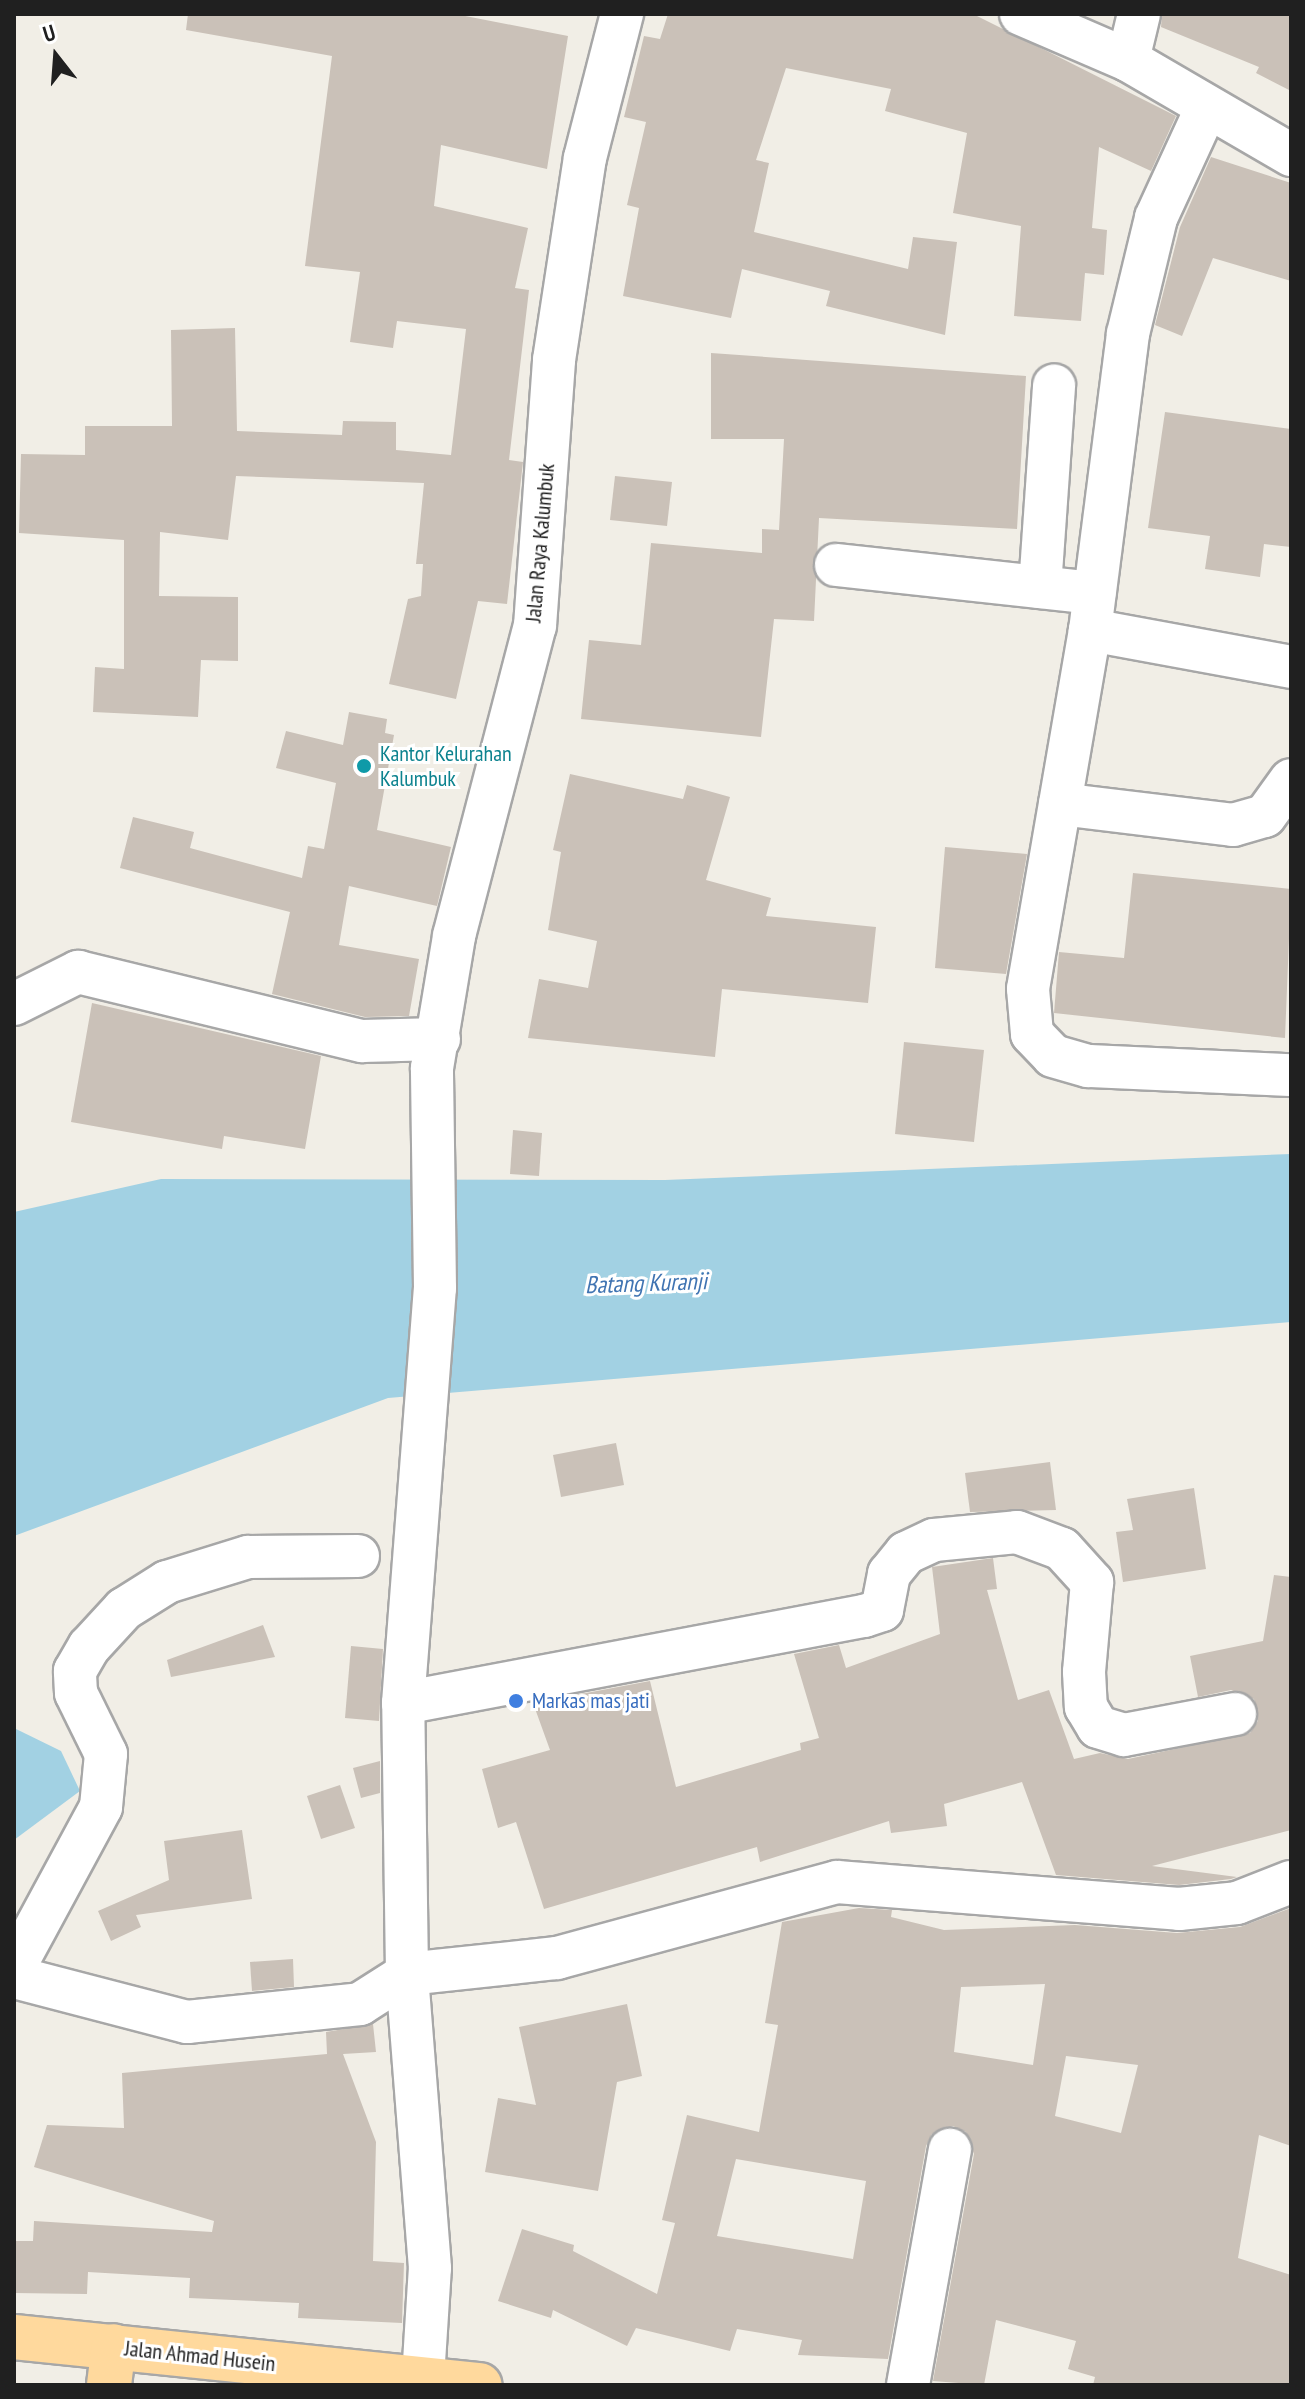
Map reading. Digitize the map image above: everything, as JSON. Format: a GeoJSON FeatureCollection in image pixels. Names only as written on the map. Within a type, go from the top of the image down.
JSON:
{"type":"FeatureCollection","features":[{"type":"Feature","properties":{"kind":"main road","name":"Jalan Ahmad Husein"},"geometry":{"type":"LineString","coordinates":[[14,2337],[112,2366],[423,2378],[480,2385]]}},
{"type":"Feature","properties":{"kind":"street","name":"Jalan Raya Kalumbuk"},"geometry":{"type":"LineString","coordinates":[[423,2378],[428,2215],[407,1974],[403,1703],[435,1288],[435,1053],[454,936],[535,626],[554,360],[585,158],[622,14]]}},
{"type":"Feature","properties":{"kind":"street"},"geometry":{"type":"LineString","coordinates":[[1021,14],[1128,60],[1291,155]]}},
{"type":"Feature","properties":{"kind":"street"},"geometry":{"type":"LineString","coordinates":[[1128,60],[1139,14]]}},
{"type":"Feature","properties":{"kind":"street"},"geometry":{"type":"LineString","coordinates":[[1207,107],[1156,218],[1128,334],[1092,612],[1028,989],[1032,1034],[1053,1056],[1089,1066],[1291,1075]]}},
{"type":"Feature","properties":{"kind":"street"},"geometry":{"type":"LineString","coordinates":[[1040,587],[1054,385]]}},
{"type":"Feature","properties":{"kind":"street"},"geometry":{"type":"LineString","coordinates":[[836,565],[1040,587],[1092,612],[1291,667]]}},
{"type":"Feature","properties":{"kind":"street"},"geometry":{"type":"LineString","coordinates":[[1060,804],[1233,825],[1265,816],[1291,780]]}},
{"type":"Feature","properties":{"kind":"street"},"geometry":{"type":"LineString","coordinates":[[14,1004],[78,972],[362,1041],[435,1053]]}},
{"type":"Feature","properties":{"kind":"street"},"geometry":{"type":"LineString","coordinates":[[403,1703],[864,1616],[882,1610],[889,1574],[906,1553],[934,1540],[1017,1532],[1062,1549],[1092,1582],[1084,1672],[1086,1707],[1098,1727],[1124,1735],[1235,1714]]}},
{"type":"Feature","properties":{"kind":"street"},"geometry":{"type":"LineString","coordinates":[[14,1968],[101,1807],[106,1754],[76,1693],[75,1671],[89,1647],[124,1609],[167,1582],[248,1557],[358,1556]]}},
{"type":"Feature","properties":{"kind":"street"},"geometry":{"type":"LineString","coordinates":[[14,1977],[187,2022],[360,2004],[407,1974],[557,1958],[837,1882],[1179,1909],[1237,1903],[1291,1882]]}},
{"type":"Feature","properties":{"kind":"street"},"geometry":{"type":"LineString","coordinates":[[908,2385],[950,2150]]}},
{"type":"Feature","properties":{"kind":"water","name":"Batang Kuranji"},"geometry":{"type":"Polygon","coordinates":[[[1291,1154],[1291,1322],[388,1398],[14,1536],[14,1212],[161,1179],[665,1180],[1291,1154]]]}},
{"type":"Feature","properties":{"kind":"water"},"geometry":{"type":"Polygon","coordinates":[[[14,1728],[61,1751],[80,1791],[14,1840],[14,1728]]]}},
{"type":"Feature","properties":{"kind":"building"},"geometry":{"type":"Polygon","coordinates":[[[188,14],[455,14],[568,36],[547,169],[441,145],[434,206],[528,228],[515,288],[529,290],[509,460],[523,462],[507,604],[478,601],[456,699],[389,684],[408,599],[421,596],[423,564],[416,564],[424,483],[236,476],[228,540],[160,532],[159,596],[238,597],[238,661],[201,660],[198,717],[93,712],[95,667],[124,669],[124,540],[19,533],[21,454],[85,455],[85,426],[172,426],[171,330],[235,328],[237,431],[342,435],[343,421],[396,422],[396,450],[451,455],[466,329],[397,321],[393,348],[350,342],[360,272],[305,266],[332,56],[186,30],[188,14]]]}},
{"type":"Feature","properties":{"kind":"building"},"geometry":{"type":"Polygon","coordinates":[[[668,14],[973,14],[1176,116],[1151,171],[1099,147],[1092,228],[1107,230],[1104,275],[1085,273],[1081,321],[1014,316],[1021,226],[953,213],[967,133],[885,111],[891,89],[786,68],[756,160],[769,163],[754,232],[908,269],[913,237],[957,242],[945,335],[826,306],[830,291],[742,269],[731,318],[623,296],[639,208],[627,205],[646,122],[624,117],[644,36],[660,39],[668,14]]]}},
{"type":"Feature","properties":{"kind":"building"},"geometry":{"type":"Polygon","coordinates":[[[1162,14],[1291,14],[1291,91],[1256,73],[1259,67],[1161,27],[1162,14]]]}},
{"type":"Feature","properties":{"kind":"building"},"geometry":{"type":"Polygon","coordinates":[[[1211,157],[1291,183],[1291,281],[1213,258],[1182,336],[1155,325],[1180,227],[1211,157]]]}},
{"type":"Feature","properties":{"kind":"building"},"geometry":{"type":"Polygon","coordinates":[[[711,353],[1026,376],[1017,529],[819,518],[814,621],[774,619],[761,737],[581,719],[589,640],[641,645],[651,543],[762,553],[762,529],[779,530],[784,439],[711,439],[711,353]]]}},
{"type":"Feature","properties":{"kind":"building"},"geometry":{"type":"Polygon","coordinates":[[[1165,412],[1291,429],[1291,547],[1264,544],[1260,577],[1205,569],[1210,536],[1148,528],[1165,412]]]}},
{"type":"Feature","properties":{"kind":"building"},"geometry":{"type":"Polygon","coordinates":[[[615,476],[672,482],[667,526],[610,520],[615,476]]]}},
{"type":"Feature","properties":{"kind":"building"},"geometry":{"type":"Polygon","coordinates":[[[349,712],[387,719],[385,733],[394,735],[377,830],[451,847],[437,906],[349,886],[339,945],[419,959],[409,1016],[365,1017],[272,994],[290,912],[120,868],[133,817],[194,832],[190,848],[302,878],[308,846],[324,849],[336,783],[276,768],[286,731],[343,745],[349,712]]]}},
{"type":"Feature","properties":{"kind":"building"},"geometry":{"type":"Polygon","coordinates":[[[570,774],[683,799],[687,785],[730,797],[706,880],[771,898],[766,916],[876,927],[868,1003],[722,989],[715,1057],[528,1038],[539,979],[588,988],[597,941],[548,930],[561,852],[553,850],[570,774]]]}},
{"type":"Feature","properties":{"kind":"building"},"geometry":{"type":"Polygon","coordinates":[[[945,847],[1027,854],[1006,974],[935,968],[945,847]]]}},
{"type":"Feature","properties":{"kind":"building"},"geometry":{"type":"Polygon","coordinates":[[[1133,873],[1291,889],[1285,1038],[1054,1013],[1059,952],[1124,958],[1133,873]]]}},
{"type":"Feature","properties":{"kind":"building"},"geometry":{"type":"Polygon","coordinates":[[[92,1003],[321,1056],[305,1149],[224,1136],[222,1149],[71,1122],[92,1003]]]}},
{"type":"Feature","properties":{"kind":"building"},"geometry":{"type":"Polygon","coordinates":[[[904,1042],[984,1050],[974,1142],[895,1134],[904,1042]]]}},
{"type":"Feature","properties":{"kind":"building"},"geometry":{"type":"Polygon","coordinates":[[[513,1130],[542,1133],[539,1176],[510,1174],[513,1130]]]}},
{"type":"Feature","properties":{"kind":"building"},"geometry":{"type":"Polygon","coordinates":[[[616,1443],[624,1485],[561,1497],[553,1455],[616,1443]]]}},
{"type":"Feature","properties":{"kind":"building"},"geometry":{"type":"Polygon","coordinates":[[[1050,1462],[1056,1510],[970,1512],[965,1473],[1050,1462]]]}},
{"type":"Feature","properties":{"kind":"building"},"geometry":{"type":"Polygon","coordinates":[[[1194,1488],[1206,1569],[1123,1582],[1116,1532],[1133,1530],[1127,1499],[1194,1488]]]}},
{"type":"Feature","properties":{"kind":"building"},"geometry":{"type":"Polygon","coordinates":[[[993,1558],[997,1589],[987,1590],[1018,1700],[1049,1690],[1074,1759],[1100,1753],[1128,1759],[1250,1733],[1258,1721],[1254,1699],[1231,1690],[1198,1697],[1190,1656],[1263,1641],[1274,1575],[1291,1577],[1291,1830],[1152,1866],[1237,1877],[1231,1879],[1179,1885],[1056,1875],[1022,1782],[944,1804],[947,1826],[891,1833],[889,1821],[760,1862],[757,1847],[544,1909],[516,1822],[498,1828],[482,1769],[550,1750],[533,1703],[650,1681],[676,1787],[801,1750],[800,1743],[819,1738],[794,1654],[839,1645],[846,1668],[940,1634],[932,1567],[993,1558]]]}},
{"type":"Feature","properties":{"kind":"building"},"geometry":{"type":"Polygon","coordinates":[[[263,1625],[275,1657],[171,1677],[167,1660],[263,1625]]]}},
{"type":"Feature","properties":{"kind":"building"},"geometry":{"type":"Polygon","coordinates":[[[351,1646],[383,1649],[379,1721],[345,1718],[351,1646]]]}},
{"type":"Feature","properties":{"kind":"building"},"geometry":{"type":"Polygon","coordinates":[[[380,1761],[380,1793],[361,1798],[353,1768],[380,1761]]]}},
{"type":"Feature","properties":{"kind":"building"},"geometry":{"type":"Polygon","coordinates":[[[340,1785],[355,1828],[321,1839],[307,1796],[340,1785]]]}},
{"type":"Feature","properties":{"kind":"building"},"geometry":{"type":"Polygon","coordinates":[[[242,1830],[252,1899],[136,1915],[141,1927],[111,1941],[98,1911],[169,1880],[164,1841],[242,1830]]]}},
{"type":"Feature","properties":{"kind":"building"},"geometry":{"type":"Polygon","coordinates":[[[859,1908],[892,1910],[891,1917],[944,1930],[1075,1925],[1177,1933],[1240,1927],[1291,1908],[1291,2146],[1259,2135],[1238,2258],[1291,2275],[1291,2385],[1093,2385],[1095,2377],[1068,2369],[1076,2341],[996,2320],[984,2385],[933,2381],[974,2154],[966,2132],[953,2126],[932,2134],[926,2146],[888,2359],[798,2355],[802,2340],[737,2329],[730,2351],[636,2328],[627,2346],[553,2310],[551,2318],[498,2301],[522,2229],[574,2245],[573,2251],[657,2294],[675,2223],[662,2220],[687,2115],[759,2132],[778,2025],[765,2023],[782,1922],[859,1908]],[[1045,1984],[961,1987],[954,2052],[1033,2065],[1045,1984]],[[1066,2056],[1055,2116],[1121,2133],[1138,2065],[1066,2056]],[[736,2159],[717,2236],[853,2259],[866,2181],[736,2159]]]}},
{"type":"Feature","properties":{"kind":"building"},"geometry":{"type":"Polygon","coordinates":[[[293,1959],[294,1987],[252,1991],[250,1962],[293,1959]]]}},
{"type":"Feature","properties":{"kind":"building"},"geometry":{"type":"Polygon","coordinates":[[[627,2004],[642,2076],[617,2082],[598,2191],[485,2172],[498,2098],[536,2105],[519,2027],[627,2004]]]}},
{"type":"Feature","properties":{"kind":"building"},"geometry":{"type":"Polygon","coordinates":[[[373,2024],[376,2052],[343,2054],[376,2142],[373,2261],[404,2263],[402,2323],[298,2318],[299,2303],[189,2298],[190,2278],[88,2272],[87,2294],[14,2293],[14,2241],[33,2241],[34,2221],[212,2232],[214,2221],[34,2167],[47,2125],[124,2128],[122,2073],[327,2054],[326,2032],[373,2024]]]}},
{"type":"Feature","properties":{"kind":"place","name":"Kantor Kelurahan Kalumbuk"},"geometry":{"type":"Point","coordinates":[364,766]}},
{"type":"Feature","properties":{"kind":"place","name":"Markas mas jati"},"geometry":{"type":"Point","coordinates":[516,1701]}}]}
